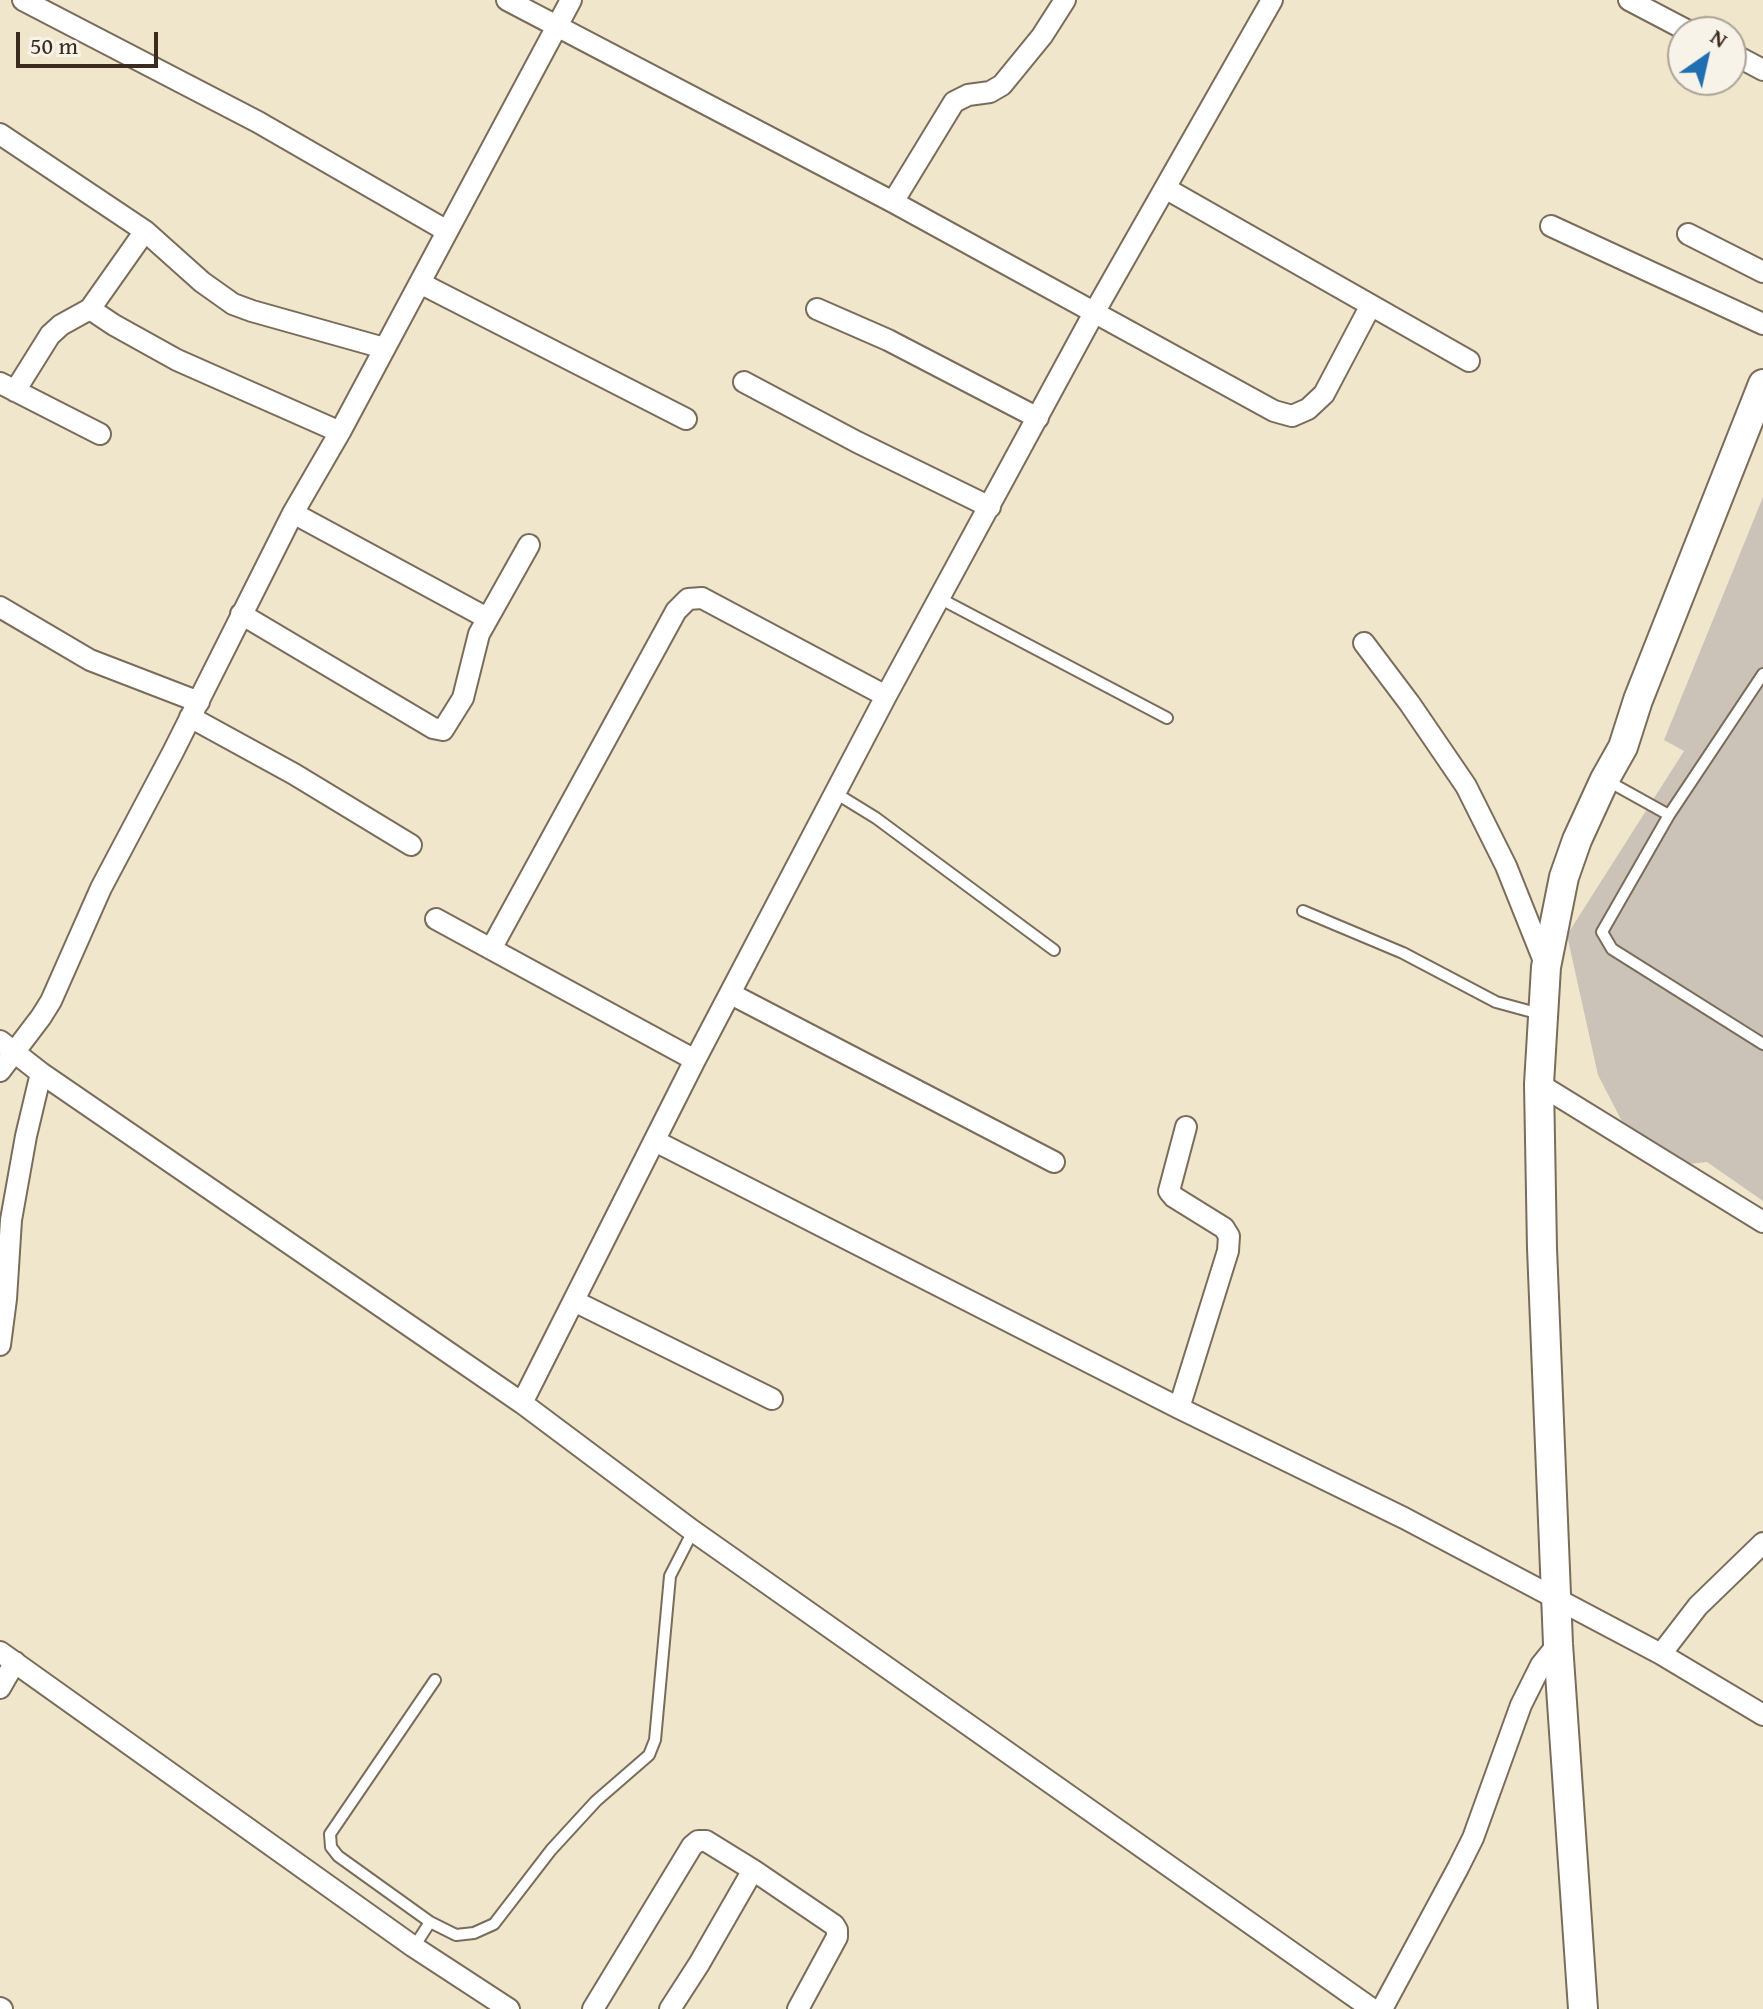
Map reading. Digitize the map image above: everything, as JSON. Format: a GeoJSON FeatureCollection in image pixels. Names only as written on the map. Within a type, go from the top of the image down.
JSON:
{"type":"FeatureCollection","features":[{"type":"Feature","properties":{"kind":"street"},"geometry":{"type":"LineString","coordinates":[[23,0],[258,122],[447,231]]}},
{"type":"Feature","properties":{"kind":"street"},"geometry":{"type":"LineString","coordinates":[[507,0],[893,202],[1274,411],[1292,416],[1308,409],[1324,394],[1371,305]]}},
{"type":"Feature","properties":{"kind":"street"},"geometry":{"type":"LineString","coordinates":[[0,1071],[8,1047],[51,1001],[101,888],[293,513],[340,432],[571,0]]}},
{"type":"Feature","properties":{"kind":"street"},"geometry":{"type":"LineString","coordinates":[[893,202],[954,102],[968,95],[990,92],[1002,85],[1042,36],[1065,0]]}},
{"type":"Feature","properties":{"kind":"street"},"geometry":{"type":"LineString","coordinates":[[522,1403],[695,1060],[886,696],[1095,311],[1272,0]]}},
{"type":"Feature","properties":{"kind":"street"},"geometry":{"type":"LineString","coordinates":[[1629,0],[1667,20]]}},
{"type":"Feature","properties":{"kind":"street"},"geometry":{"type":"LineString","coordinates":[[0,134],[145,231],[202,282],[233,304],[384,348]]}},
{"type":"Feature","properties":{"kind":"street"},"geometry":{"type":"LineString","coordinates":[[1165,188],[1469,361]]}},
{"type":"Feature","properties":{"kind":"street"},"geometry":{"type":"LineString","coordinates":[[1551,226],[1763,324]]}},
{"type":"Feature","properties":{"kind":"street"},"geometry":{"type":"LineString","coordinates":[[100,434],[8,387],[50,335],[90,309],[145,231]]}},
{"type":"Feature","properties":{"kind":"street"},"geometry":{"type":"LineString","coordinates":[[1688,234],[1763,272]]}},
{"type":"Feature","properties":{"kind":"street"},"geometry":{"type":"LineString","coordinates":[[420,283],[686,419]]}},
{"type":"Feature","properties":{"kind":"street"},"geometry":{"type":"LineString","coordinates":[[90,309],[177,360],[340,432]]}},
{"type":"Feature","properties":{"kind":"street"},"geometry":{"type":"LineString","coordinates":[[817,309],[888,340],[1038,418]]}},
{"type":"Feature","properties":{"kind":"street"},"geometry":{"type":"LineString","coordinates":[[744,382],[990,507]]}},
{"type":"Feature","properties":{"kind":"street"},"geometry":{"type":"LineString","coordinates":[[1583,2009],[1558,1644],[1542,1248],[1539,1084],[1546,967],[1564,877],[1577,840],[1623,747],[1638,700],[1763,384]]}},
{"type":"Feature","properties":{"kind":"street"},"geometry":{"type":"LineString","coordinates":[[293,513],[487,618]]}},
{"type":"Feature","properties":{"kind":"street"},"geometry":{"type":"LineString","coordinates":[[241,614],[433,728],[443,730],[463,698],[479,634],[529,545]]}},
{"type":"Feature","properties":{"kind":"street"},"geometry":{"type":"LineString","coordinates":[[491,949],[676,611],[688,599],[702,598],[886,696]]}},
{"type":"Feature","properties":{"kind":"street"},"geometry":{"type":"LineString","coordinates":[[0,607],[90,660],[194,709],[411,845]]}},
{"type":"Feature","properties":{"kind":"street"},"geometry":{"type":"LineString","coordinates":[[1364,643],[1466,786],[1506,866],[1546,967]]}},
{"type":"Feature","properties":{"kind":"street"},"geometry":{"type":"LineString","coordinates":[[436,919],[695,1060]]}},
{"type":"Feature","properties":{"kind":"street"},"geometry":{"type":"LineString","coordinates":[[731,994],[1054,1162]]}},
{"type":"Feature","properties":{"kind":"street"},"geometry":{"type":"LineString","coordinates":[[8,1047],[41,1073],[522,1403],[693,1531],[1372,2009]]}},
{"type":"Feature","properties":{"kind":"street"},"geometry":{"type":"LineString","coordinates":[[0,1345],[11,1220],[41,1073]]}},
{"type":"Feature","properties":{"kind":"street"},"geometry":{"type":"LineString","coordinates":[[1539,1084],[1763,1222]]}},
{"type":"Feature","properties":{"kind":"street"},"geometry":{"type":"LineString","coordinates":[[1179,1408],[1228,1251],[1229,1236],[1224,1228],[1169,1191],[1186,1127]]}},
{"type":"Feature","properties":{"kind":"street"},"geometry":{"type":"LineString","coordinates":[[655,1141],[1557,1597],[1763,1715]]}},
{"type":"Feature","properties":{"kind":"street"},"geometry":{"type":"LineString","coordinates":[[574,1301],[772,1399]]}},
{"type":"Feature","properties":{"kind":"street"},"geometry":{"type":"LineString","coordinates":[[1661,1654],[1698,1606],[1763,1543]]}},
{"type":"Feature","properties":{"kind":"street"},"geometry":{"type":"LineString","coordinates":[[1382,2009],[1473,1838],[1521,1705],[1541,1665],[1558,1644]]}},
{"type":"Feature","properties":{"kind":"street"},"geometry":{"type":"LineString","coordinates":[[0,1688],[7,1657],[414,1947],[509,2009]]}},
{"type":"Feature","properties":{"kind":"street"},"geometry":{"type":"LineString","coordinates":[[593,2009],[692,1846],[698,1841],[706,1841],[753,1870],[837,1930],[837,1937],[798,2009]]}},
{"type":"Feature","properties":{"kind":"street"},"geometry":{"type":"LineString","coordinates":[[670,2009],[753,1870]]}},
{"type":"Feature","properties":{"kind":"lane"},"geometry":{"type":"LineString","coordinates":[[939,598],[1167,718]]}},
{"type":"Feature","properties":{"kind":"lane"},"geometry":{"type":"LineString","coordinates":[[1763,674],[1669,815],[1602,932],[1612,949],[1763,1044]]}},
{"type":"Feature","properties":{"kind":"lane"},"geometry":{"type":"LineString","coordinates":[[1605,779],[1669,815]]}},
{"type":"Feature","properties":{"kind":"lane"},"geometry":{"type":"LineString","coordinates":[[837,794],[876,818],[1054,950]]}},
{"type":"Feature","properties":{"kind":"lane"},"geometry":{"type":"LineString","coordinates":[[1303,911],[1403,953],[1496,1002],[1542,1015]]}},
{"type":"Feature","properties":{"kind":"lane"},"geometry":{"type":"LineString","coordinates":[[435,1680],[330,1834],[331,1847],[338,1856],[430,1922],[456,1935],[474,1933],[494,1924],[551,1850],[596,1801],[649,1755],[655,1740],[670,1576],[693,1531]]}},
{"type":"Feature","properties":{"kind":"lane"},"geometry":{"type":"LineString","coordinates":[[414,1947],[430,1922]]}},
{"type":"Feature","properties":{"kind":"shaded area"},"geometry":{"type":"Polygon","coordinates":[[[1763,497],[1763,1201],[1707,1162],[1679,1165],[1629,1135],[1598,1075],[1567,935],[1684,751],[1664,740],[1763,497]]]}}]}
